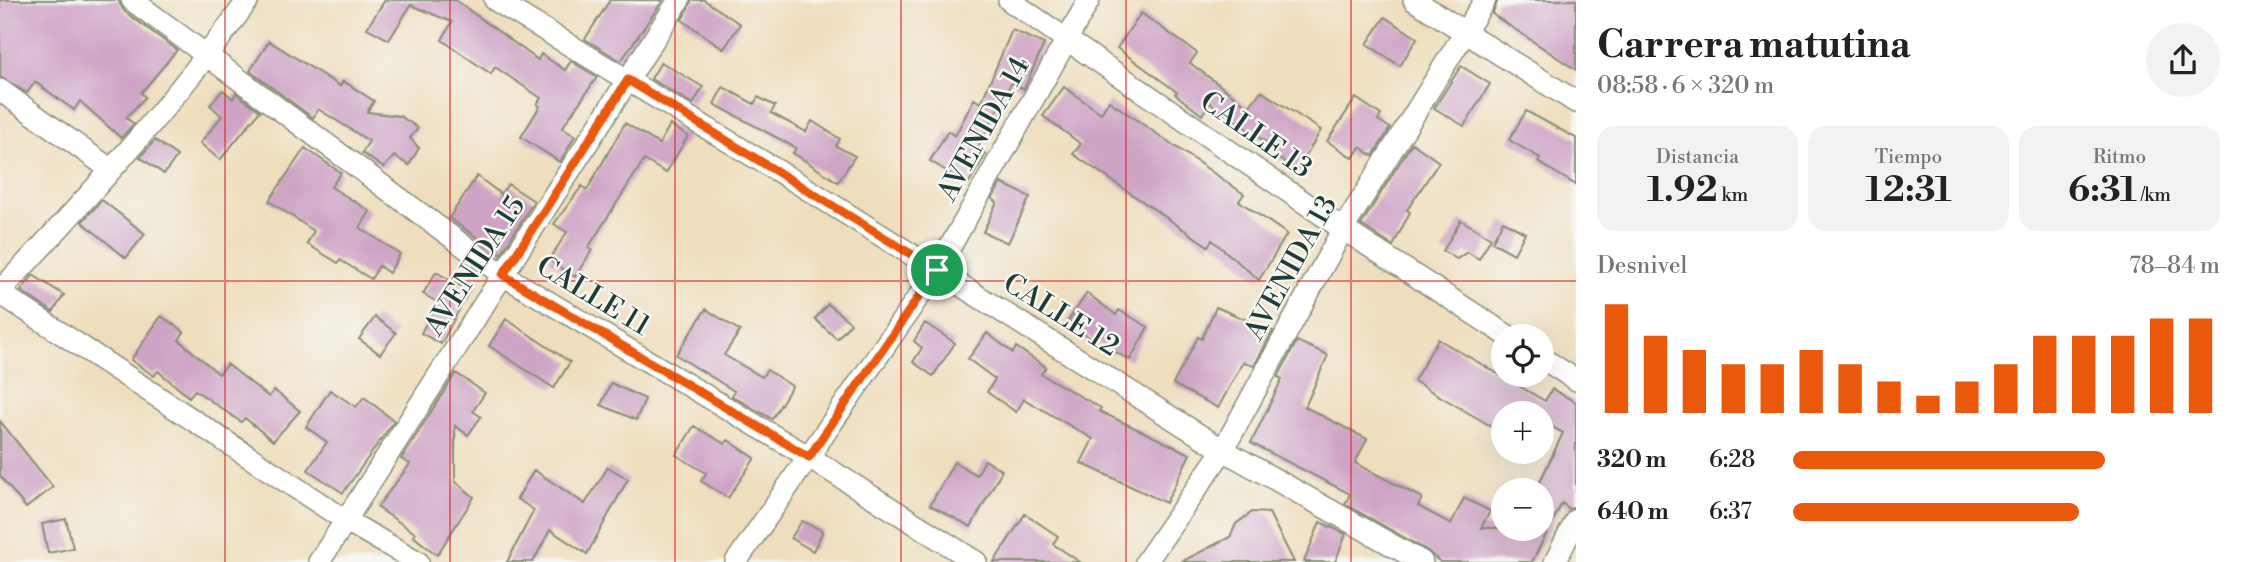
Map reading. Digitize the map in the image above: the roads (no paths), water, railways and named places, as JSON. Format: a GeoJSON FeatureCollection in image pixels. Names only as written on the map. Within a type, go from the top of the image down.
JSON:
{"type":"FeatureCollection","features":[{"type":"Feature","properties":{"kind":"street","name":"CALLE 11"},"geometry":{"type":"LineString","coordinates":[[132,0],[206,58],[503,275],[809,457],[976,562]]}},
{"type":"Feature","properties":{"kind":"street"},"geometry":{"type":"LineString","coordinates":[[248,0],[206,58],[0,292],[345,520],[418,562]]}},
{"type":"Feature","properties":{"kind":"street","name":"CALLE 12"},"geometry":{"type":"LineString","coordinates":[[495,0],[937,270],[1223,450],[1422,562]]}},
{"type":"Feature","properties":{"kind":"street","name":"AVENIDA 15"},"geometry":{"type":"LineString","coordinates":[[319,562],[679,0]]}},
{"type":"Feature","properties":{"kind":"street","name":"CALLE 13"},"geometry":{"type":"LineString","coordinates":[[1009,0],[1343,229],[1491,325]]}},
{"type":"Feature","properties":{"kind":"street","name":"AVENIDA 14"},"geometry":{"type":"LineString","coordinates":[[736,562],[937,270],[1088,0]]}},
{"type":"Feature","properties":{"kind":"street"},"geometry":{"type":"LineString","coordinates":[[1414,0],[1576,102]]}},
{"type":"Feature","properties":{"kind":"street","name":"AVENIDA 13"},"geometry":{"type":"LineString","coordinates":[[1146,562],[1223,450],[1343,229],[1485,0]]}},
{"type":"Feature","properties":{"kind":"street"},"geometry":{"type":"LineString","coordinates":[[0,90],[110,169]]}},
{"type":"Feature","properties":{"kind":"street"},"geometry":{"type":"LineString","coordinates":[[1554,366],[1576,380]]}},
{"type":"Feature","properties":{"kind":"street"},"geometry":{"type":"LineString","coordinates":[[1555,562],[1576,520]]}}]}
